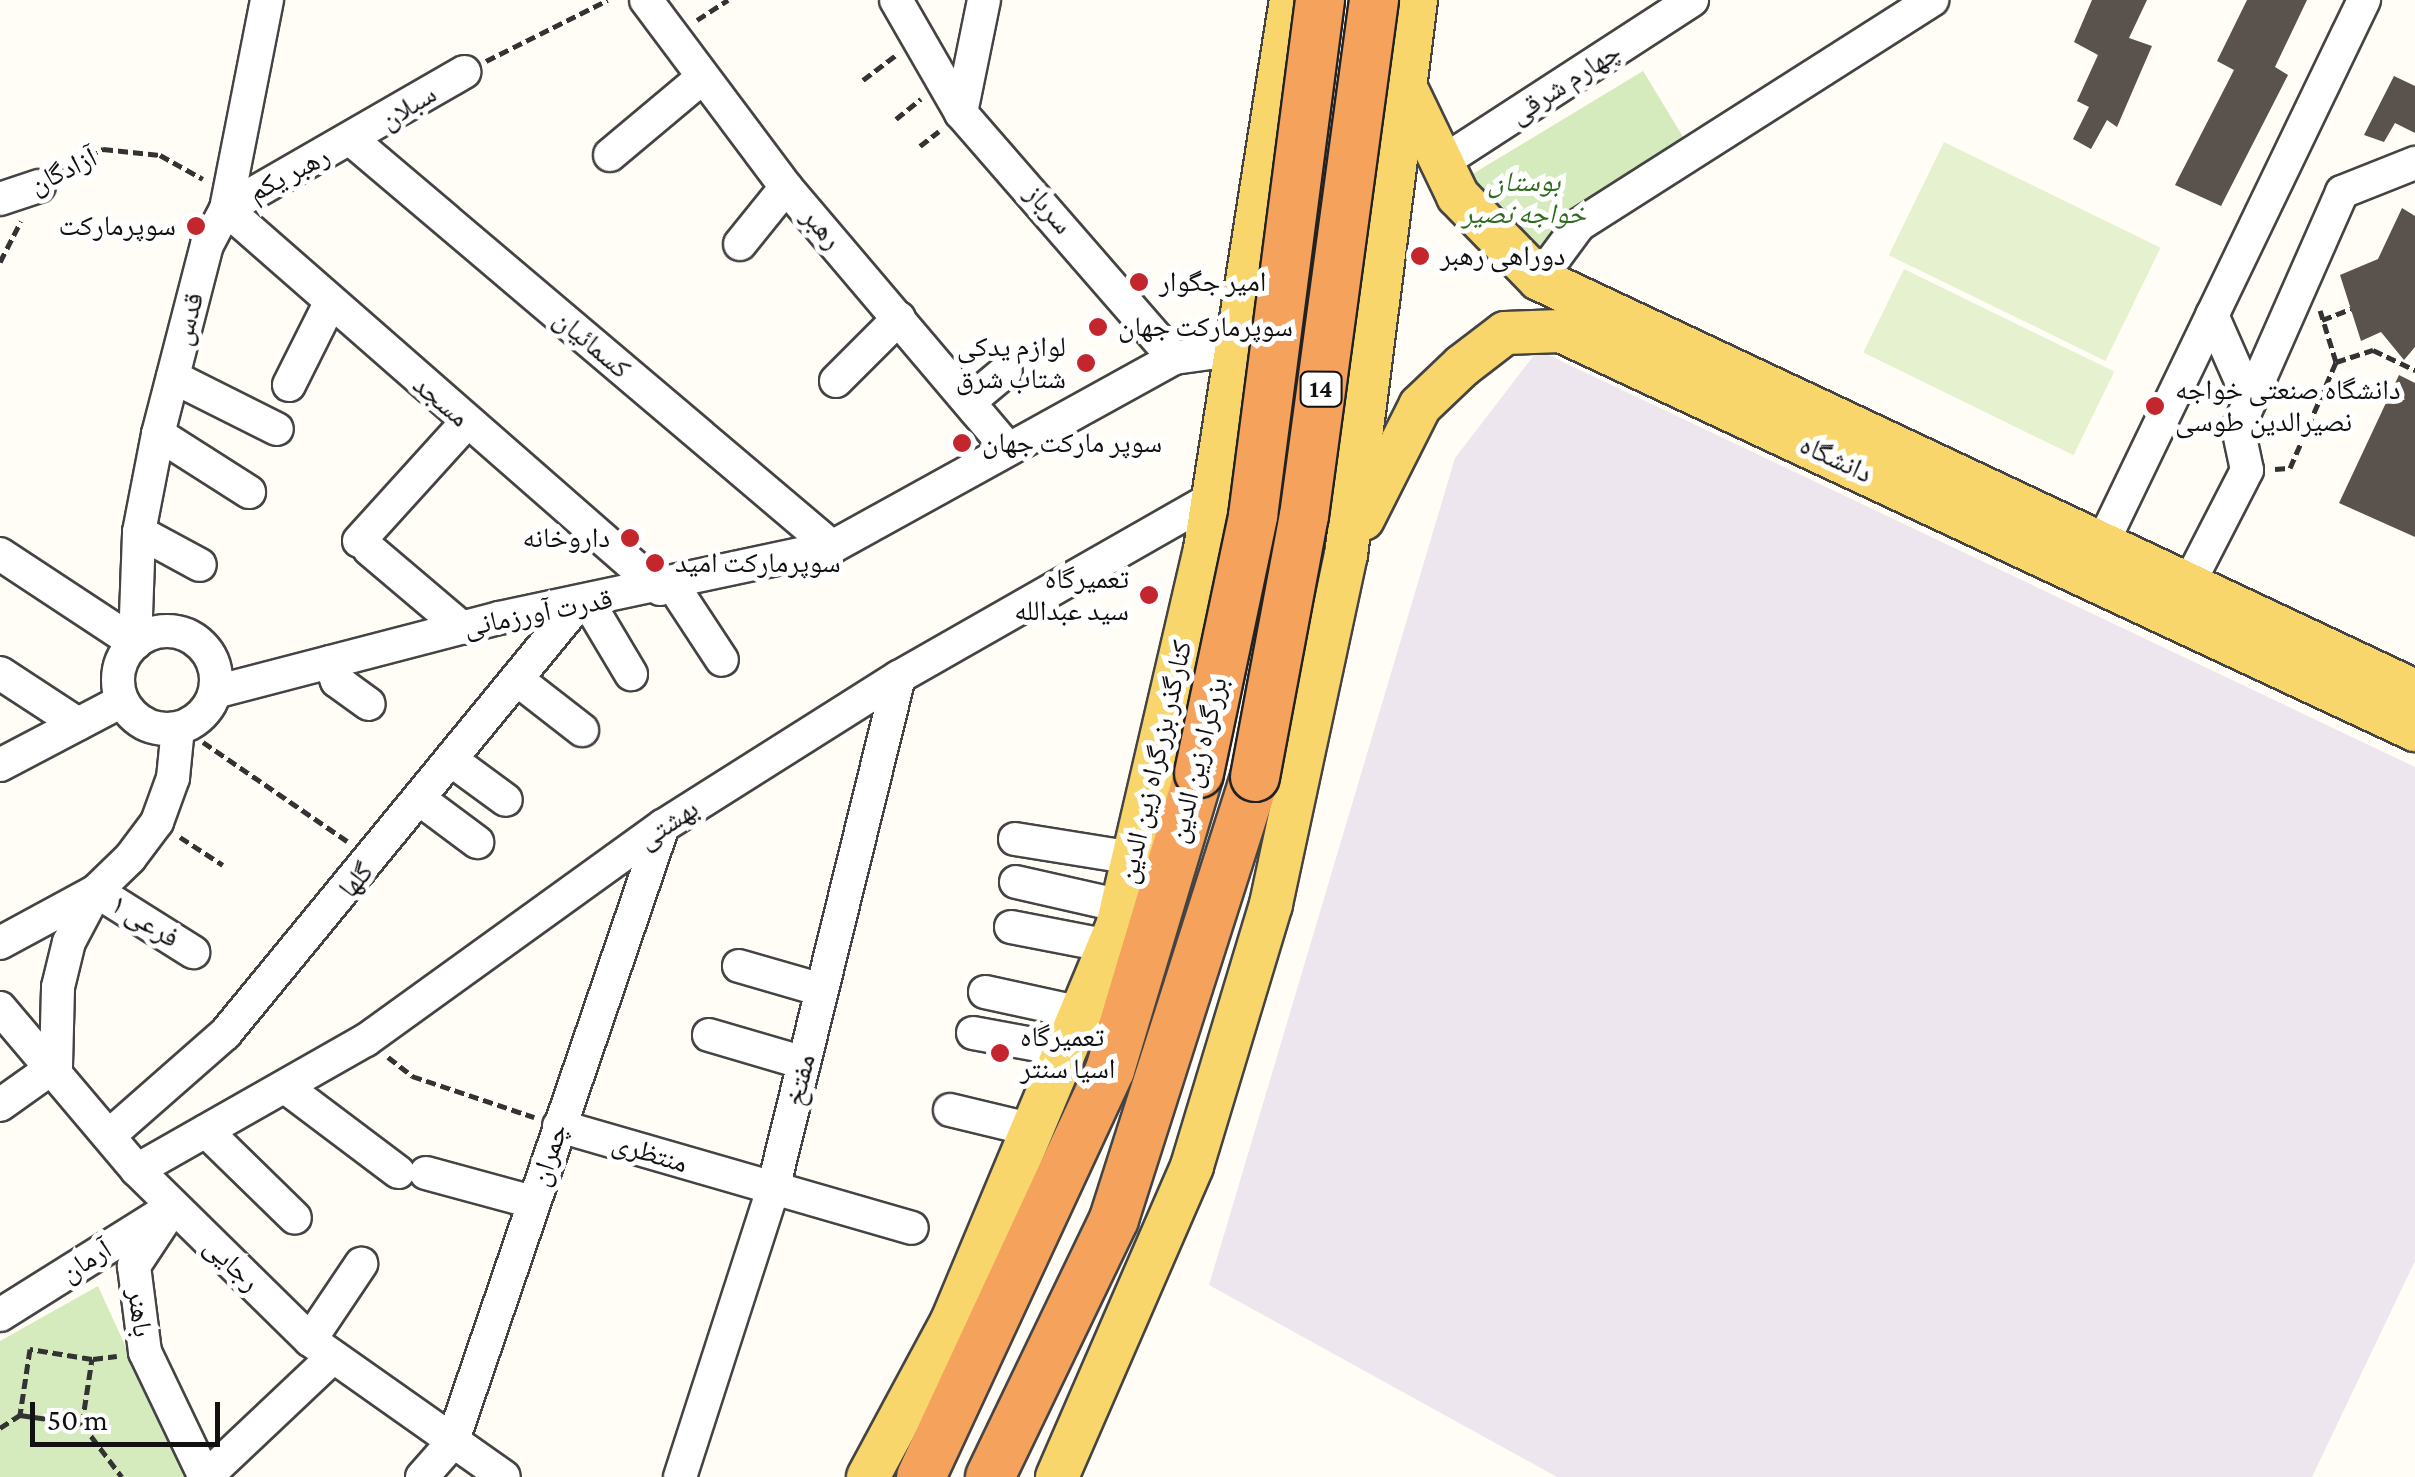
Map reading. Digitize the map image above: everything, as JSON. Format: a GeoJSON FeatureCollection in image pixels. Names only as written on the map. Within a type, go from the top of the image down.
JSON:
{"type":"FeatureCollection","features":[{"type":"Feature","properties":{"kind":"highway","name":"بزرگراه زین الدین"},"geometry":{"type":"LineString","coordinates":[[921,1477],[1110,1070],[1199,773],[1253,516],[1320,0]]}},
{"type":"Feature","properties":{"kind":"highway","name":"بزرگراه زین الدین"},"geometry":{"type":"LineString","coordinates":[[990,1477],[1114,1219],[1255,776],[1304,516],[1374,0]]}},
{"type":"Feature","properties":{"kind":"main road","name":"کنارگذر بزرگراه زین الدین"},"geometry":{"type":"LineString","coordinates":[[868,1477],[952,1321],[1109,946],[1122,906],[1213,498],[1240,349],[1291,0]]}},
{"type":"Feature","properties":{"kind":"main road"},"geometry":{"type":"LineString","coordinates":[[1057,1477],[1192,1166],[1271,904],[1346,556],[1416,0]]}},
{"type":"Feature","properties":{"kind":"main road","name":"دانشگاه"},"geometry":{"type":"LineString","coordinates":[[1405,86],[1438,165],[1539,280],[1878,459],[2141,582],[2415,730]]}},
{"type":"Feature","properties":{"kind":"main road","name":"دانشگاه"},"geometry":{"type":"LineString","coordinates":[[1346,556],[1420,406],[1505,334],[1532,329],[1561,331],[2102,544],[2141,582],[2188,585],[2415,691]]}},
{"type":"Feature","properties":{"kind":"main road"},"geometry":{"type":"LineString","coordinates":[[1240,349],[1243,461],[1269,485],[1301,489],[1321,480],[1366,405]]}},
{"type":"Feature","properties":{"kind":"main road"},"geometry":{"type":"LineString","coordinates":[[897,1477],[1009,1294]]}},
{"type":"Feature","properties":{"kind":"street","name":"قدس"},"geometry":{"type":"LineString","coordinates":[[135,643],[139,532],[158,434],[207,245],[226,209],[267,0]]}},
{"type":"Feature","properties":{"kind":"street","name":"رهبر"},"geometry":{"type":"LineString","coordinates":[[646,0],[786,187],[1008,449]]}},
{"type":"Feature","properties":{"kind":"street"},"geometry":{"type":"LineString","coordinates":[[674,35],[684,0]]}},
{"type":"Feature","properties":{"kind":"street","name":"سرباز"},"geometry":{"type":"LineString","coordinates":[[896,0],[961,114],[1174,358]]}},
{"type":"Feature","properties":{"kind":"street"},"geometry":{"type":"LineString","coordinates":[[961,114],[984,0]]}},
{"type":"Feature","properties":{"kind":"street","name":"چهارم شرقی"},"geometry":{"type":"LineString","coordinates":[[1438,165],[1692,0]]}},
{"type":"Feature","properties":{"kind":"street"},"geometry":{"type":"LineString","coordinates":[[1539,280],[1579,225],[1932,0]]}},
{"type":"Feature","properties":{"kind":"street"},"geometry":{"type":"LineString","coordinates":[[2102,544],[2364,0]]}},
{"type":"Feature","properties":{"kind":"street","name":"سبلان"},"geometry":{"type":"LineString","coordinates":[[352,141],[464,72]]}},
{"type":"Feature","properties":{"kind":"street"},"geometry":{"type":"LineString","coordinates":[[610,156],[703,76]]}},
{"type":"Feature","properties":{"kind":"street","name":"رهبر یکم"},"geometry":{"type":"LineString","coordinates":[[226,209],[352,141]]}},
{"type":"Feature","properties":{"kind":"street","name":"کسمائیان"},"geometry":{"type":"LineString","coordinates":[[352,141],[832,547]]}},
{"type":"Feature","properties":{"kind":"street"},"geometry":{"type":"LineString","coordinates":[[2188,585],[2247,470],[2238,428],[2342,192],[2415,164]]}},
{"type":"Feature","properties":{"kind":"street","name":"آزادگان"},"geometry":{"type":"LineString","coordinates":[[0,199],[39,186]]}},
{"type":"Feature","properties":{"kind":"street"},"geometry":{"type":"LineString","coordinates":[[740,244],[786,187]]}},
{"type":"Feature","properties":{"kind":"street","name":"مسجد"},"geometry":{"type":"LineString","coordinates":[[226,209],[329,305],[667,588],[722,660]]}},
{"type":"Feature","properties":{"kind":"street"},"geometry":{"type":"LineString","coordinates":[[289,385],[329,305]]}},
{"type":"Feature","properties":{"kind":"street"},"geometry":{"type":"LineString","coordinates":[[2212,316],[2250,401]]}},
{"type":"Feature","properties":{"kind":"street"},"geometry":{"type":"LineString","coordinates":[[836,382],[899,318]]}},
{"type":"Feature","properties":{"kind":"street"},"geometry":{"type":"LineString","coordinates":[[1174,358],[1240,349]]}},
{"type":"Feature","properties":{"kind":"street","name":"قدرت آورزمانی"},"geometry":{"type":"LineString","coordinates":[[214,692],[499,618],[667,588],[832,547],[1174,358]]}},
{"type":"Feature","properties":{"kind":"street"},"geometry":{"type":"LineString","coordinates":[[969,402],[1006,371]]}},
{"type":"Feature","properties":{"kind":"street"},"geometry":{"type":"LineString","coordinates":[[173,376],[277,430]]}},
{"type":"Feature","properties":{"kind":"street"},"geometry":{"type":"LineString","coordinates":[[462,628],[364,544],[466,422]]}},
{"type":"Feature","properties":{"kind":"street"},"geometry":{"type":"LineString","coordinates":[[158,434],[249,492]]}},
{"type":"Feature","properties":{"kind":"street","name":"بهشتی"},"geometry":{"type":"LineString","coordinates":[[137,1170],[288,1089],[366,1040],[663,826],[899,677],[1213,498]]}},
{"type":"Feature","properties":{"kind":"street"},"geometry":{"type":"LineString","coordinates":[[139,532],[200,565]]}},
{"type":"Feature","properties":{"kind":"street"},"geometry":{"type":"LineString","coordinates":[[0,554],[135,643]]}},
{"type":"Feature","properties":{"kind":"street"},"geometry":{"type":"LineString","coordinates":[[583,603],[631,674]]}},
{"type":"Feature","properties":{"kind":"street","name":"گلها"},"geometry":{"type":"LineString","coordinates":[[111,1134],[225,1034],[583,603]]}},
{"type":"Feature","properties":{"kind":"street"},"geometry":{"type":"LineString","coordinates":[[499,618],[528,632],[529,668],[582,730]]}},
{"type":"Feature","properties":{"kind":"street"},"geometry":{"type":"LineString","coordinates":[[0,1105],[56,1065],[58,988],[69,942],[96,891],[157,822],[174,778],[184,726],[214,692],[212,662],[192,638],[163,631],[135,643],[119,670],[122,701],[145,725],[184,726]]}},
{"type":"Feature","properties":{"kind":"street"},"geometry":{"type":"LineString","coordinates":[[330,662],[337,681],[369,704]]}},
{"type":"Feature","properties":{"kind":"street"},"geometry":{"type":"LineString","coordinates":[[0,672],[78,724]]}},
{"type":"Feature","properties":{"kind":"street","name":"مفتخ"},"geometry":{"type":"LineString","coordinates":[[680,1477],[774,1189],[899,677]]}},
{"type":"Feature","properties":{"kind":"street"},"geometry":{"type":"LineString","coordinates":[[0,765],[122,701]]}},
{"type":"Feature","properties":{"kind":"street"},"geometry":{"type":"LineString","coordinates":[[454,762],[506,800]]}},
{"type":"Feature","properties":{"kind":"street"},"geometry":{"type":"LineString","coordinates":[[422,801],[477,842]]}},
{"type":"Feature","properties":{"kind":"street","name":"چمران"},"geometry":{"type":"LineString","coordinates":[[422,1477],[452,1443],[663,826]]}},
{"type":"Feature","properties":{"kind":"street"},"geometry":{"type":"LineString","coordinates":[[1015,839],[1132,858]]}},
{"type":"Feature","properties":{"kind":"street"},"geometry":{"type":"LineString","coordinates":[[1016,882],[1122,906]]}},
{"type":"Feature","properties":{"kind":"street"},"geometry":{"type":"LineString","coordinates":[[0,943],[96,891]]}},
{"type":"Feature","properties":{"kind":"street","name":"فرعی ۱"},"geometry":{"type":"LineString","coordinates":[[96,891],[193,952]]}},
{"type":"Feature","properties":{"kind":"street"},"geometry":{"type":"LineString","coordinates":[[1010,927],[1109,946]]}},
{"type":"Feature","properties":{"kind":"street"},"geometry":{"type":"LineString","coordinates":[[738,966],[822,990]]}},
{"type":"Feature","properties":{"kind":"street"},"geometry":{"type":"LineString","coordinates":[[986,992],[1073,1032]]}},
{"type":"Feature","properties":{"kind":"street","name":"رجایی"},"geometry":{"type":"LineString","coordinates":[[0,1008],[56,1065],[137,1170],[321,1349],[504,1477]]}},
{"type":"Feature","properties":{"kind":"street"},"geometry":{"type":"LineString","coordinates":[[972,1032],[1073,1032]]}},
{"type":"Feature","properties":{"kind":"street"},"geometry":{"type":"LineString","coordinates":[[708,1035],[804,1063]]}},
{"type":"Feature","properties":{"kind":"street"},"geometry":{"type":"LineString","coordinates":[[288,1089],[412,1172],[533,1202]]}},
{"type":"Feature","properties":{"kind":"street"},"geometry":{"type":"LineString","coordinates":[[950,1110],[1032,1130]]}},
{"type":"Feature","properties":{"kind":"street","name":"منتظری"},"geometry":{"type":"LineString","coordinates":[[559,1126],[912,1228]]}},
{"type":"Feature","properties":{"kind":"street"},"geometry":{"type":"LineString","coordinates":[[206,1131],[295,1218]]}},
{"type":"Feature","properties":{"kind":"street","name":"آرمان"},"geometry":{"type":"LineString","coordinates":[[0,1315],[173,1206]]}},
{"type":"Feature","properties":{"kind":"street","name":"باهنر"},"geometry":{"type":"LineString","coordinates":[[173,1206],[134,1266],[145,1352],[206,1477]]}},
{"type":"Feature","properties":{"kind":"street"},"geometry":{"type":"LineString","coordinates":[[206,1477],[321,1349],[361,1264]]}},
{"type":"Feature","properties":{"kind":"path"},"geometry":{"type":"LineString","coordinates":[[464,72],[608,0]]}},
{"type":"Feature","properties":{"kind":"path"},"geometry":{"type":"LineString","coordinates":[[674,35],[728,0]]}},
{"type":"Feature","properties":{"kind":"path"},"geometry":{"type":"LineString","coordinates":[[863,80],[918,38]]}},
{"type":"Feature","properties":{"kind":"path","name":"آزادگان"},"geometry":{"type":"LineString","coordinates":[[39,186],[103,149],[160,156],[198,172],[226,209]]}},
{"type":"Feature","properties":{"kind":"path"},"geometry":{"type":"LineString","coordinates":[[2247,470],[2290,468],[2336,362],[2309,266]]}},
{"type":"Feature","properties":{"kind":"path"},"geometry":{"type":"LineString","coordinates":[[2322,320],[2351,309]]}},
{"type":"Feature","properties":{"kind":"path"},"geometry":{"type":"LineString","coordinates":[[2336,362],[2373,350],[2415,370]]}},
{"type":"Feature","properties":{"kind":"path"},"geometry":{"type":"LineString","coordinates":[[184,726],[374,859]]}},
{"type":"Feature","properties":{"kind":"path"},"geometry":{"type":"LineString","coordinates":[[157,822],[223,865]]}},
{"type":"Feature","properties":{"kind":"path"},"geometry":{"type":"LineString","coordinates":[[366,1040],[412,1076],[559,1126]]}},
{"type":"Feature","properties":{"kind":"path"},"geometry":{"type":"LineString","coordinates":[[20,1414],[30,1349],[92,1359],[82,1424]]}},
{"type":"Feature","properties":{"kind":"path"},"geometry":{"type":"LineString","coordinates":[[0,1428],[20,1414],[82,1424],[122,1477]]}},
{"type":"Feature","properties":{"kind":"shaded area"},"geometry":{"type":"Polygon","coordinates":[[[1538,350],[2415,767],[2415,1261],[2312,1477],[1557,1477],[1209,1285],[1455,458],[1538,350]]]}},
{"type":"Feature","properties":{"kind":"green space","name":"بوستان خواجه نصیر"},"geometry":{"type":"Polygon","coordinates":[[[1643,71],[1688,145],[1534,263],[1461,181],[1643,71]]]}},
{"type":"Feature","properties":{"kind":"green space"},"geometry":{"type":"Polygon","coordinates":[[[1944,142],[2161,248],[2105,361],[1889,255],[1944,142]]]}},
{"type":"Feature","properties":{"kind":"green space"},"geometry":{"type":"Polygon","coordinates":[[[1904,269],[2114,372],[2074,455],[1863,353],[1904,269]]]}},
{"type":"Feature","properties":{"kind":"green space"},"geometry":{"type":"Polygon","coordinates":[[[98,1286],[185,1477],[0,1477],[0,1341],[98,1286]]]}},
{"type":"Feature","properties":{"kind":"building"},"geometry":{"type":"Polygon","coordinates":[[[2092,0],[2147,0],[2129,38],[2152,46],[2117,127],[2107,120],[2091,149],[2073,139],[2089,107],[2077,101],[2098,55],[2074,42],[2092,0]]]}},
{"type":"Feature","properties":{"kind":"building"},"geometry":{"type":"Polygon","coordinates":[[[2247,0],[2307,0],[2275,67],[2288,75],[2221,206],[2175,185],[2234,70],[2217,61],[2247,0]]]}},
{"type":"Feature","properties":{"kind":"building"},"geometry":{"type":"Polygon","coordinates":[[[2394,76],[2415,86],[2415,133],[2395,123],[2384,142],[2364,135],[2394,76]]]}},
{"type":"Feature","properties":{"kind":"building"},"geometry":{"type":"Polygon","coordinates":[[[2402,208],[2415,216],[2415,347],[2404,360],[2381,332],[2361,341],[2340,275],[2378,259],[2402,208]]]}},
{"type":"Feature","properties":{"kind":"building"},"geometry":{"type":"Polygon","coordinates":[[[2399,375],[2415,383],[2415,537],[2339,503],[2399,375]]]}},
{"type":"Feature","properties":{"kind":"place","name":"سوپرمارکت"},"geometry":{"type":"Point","coordinates":[196,226]}},
{"type":"Feature","properties":{"kind":"place","name":"دوراهی رهبر"},"geometry":{"type":"Point","coordinates":[1420,256]}},
{"type":"Feature","properties":{"kind":"place","name":"امیر جگوار"},"geometry":{"type":"Point","coordinates":[1139,282]}},
{"type":"Feature","properties":{"kind":"place","name":"سوپرمارکت جهان"},"geometry":{"type":"Point","coordinates":[1098,327]}},
{"type":"Feature","properties":{"kind":"place","name":"لوازم یدکی شتاب شرق"},"geometry":{"type":"Point","coordinates":[1086,363]}},
{"type":"Feature","properties":{"kind":"place","name":"دانشگاه صنعتی خواجه نصیرالدین طوسی"},"geometry":{"type":"Point","coordinates":[2155,406]}},
{"type":"Feature","properties":{"kind":"place","name":"سوپر مارکت جهان"},"geometry":{"type":"Point","coordinates":[962,443]}},
{"type":"Feature","properties":{"kind":"place","name":"داروخانه"},"geometry":{"type":"Point","coordinates":[630,538]}},
{"type":"Feature","properties":{"kind":"place","name":"سوپرمارکت امید"},"geometry":{"type":"Point","coordinates":[655,563]}},
{"type":"Feature","properties":{"kind":"place","name":"تعمیرگاه سید عبدالله"},"geometry":{"type":"Point","coordinates":[1149,595]}},
{"type":"Feature","properties":{"kind":"place","name":"تعمیرگاه اسیا سنتر"},"geometry":{"type":"Point","coordinates":[1000,1053]}}]}
